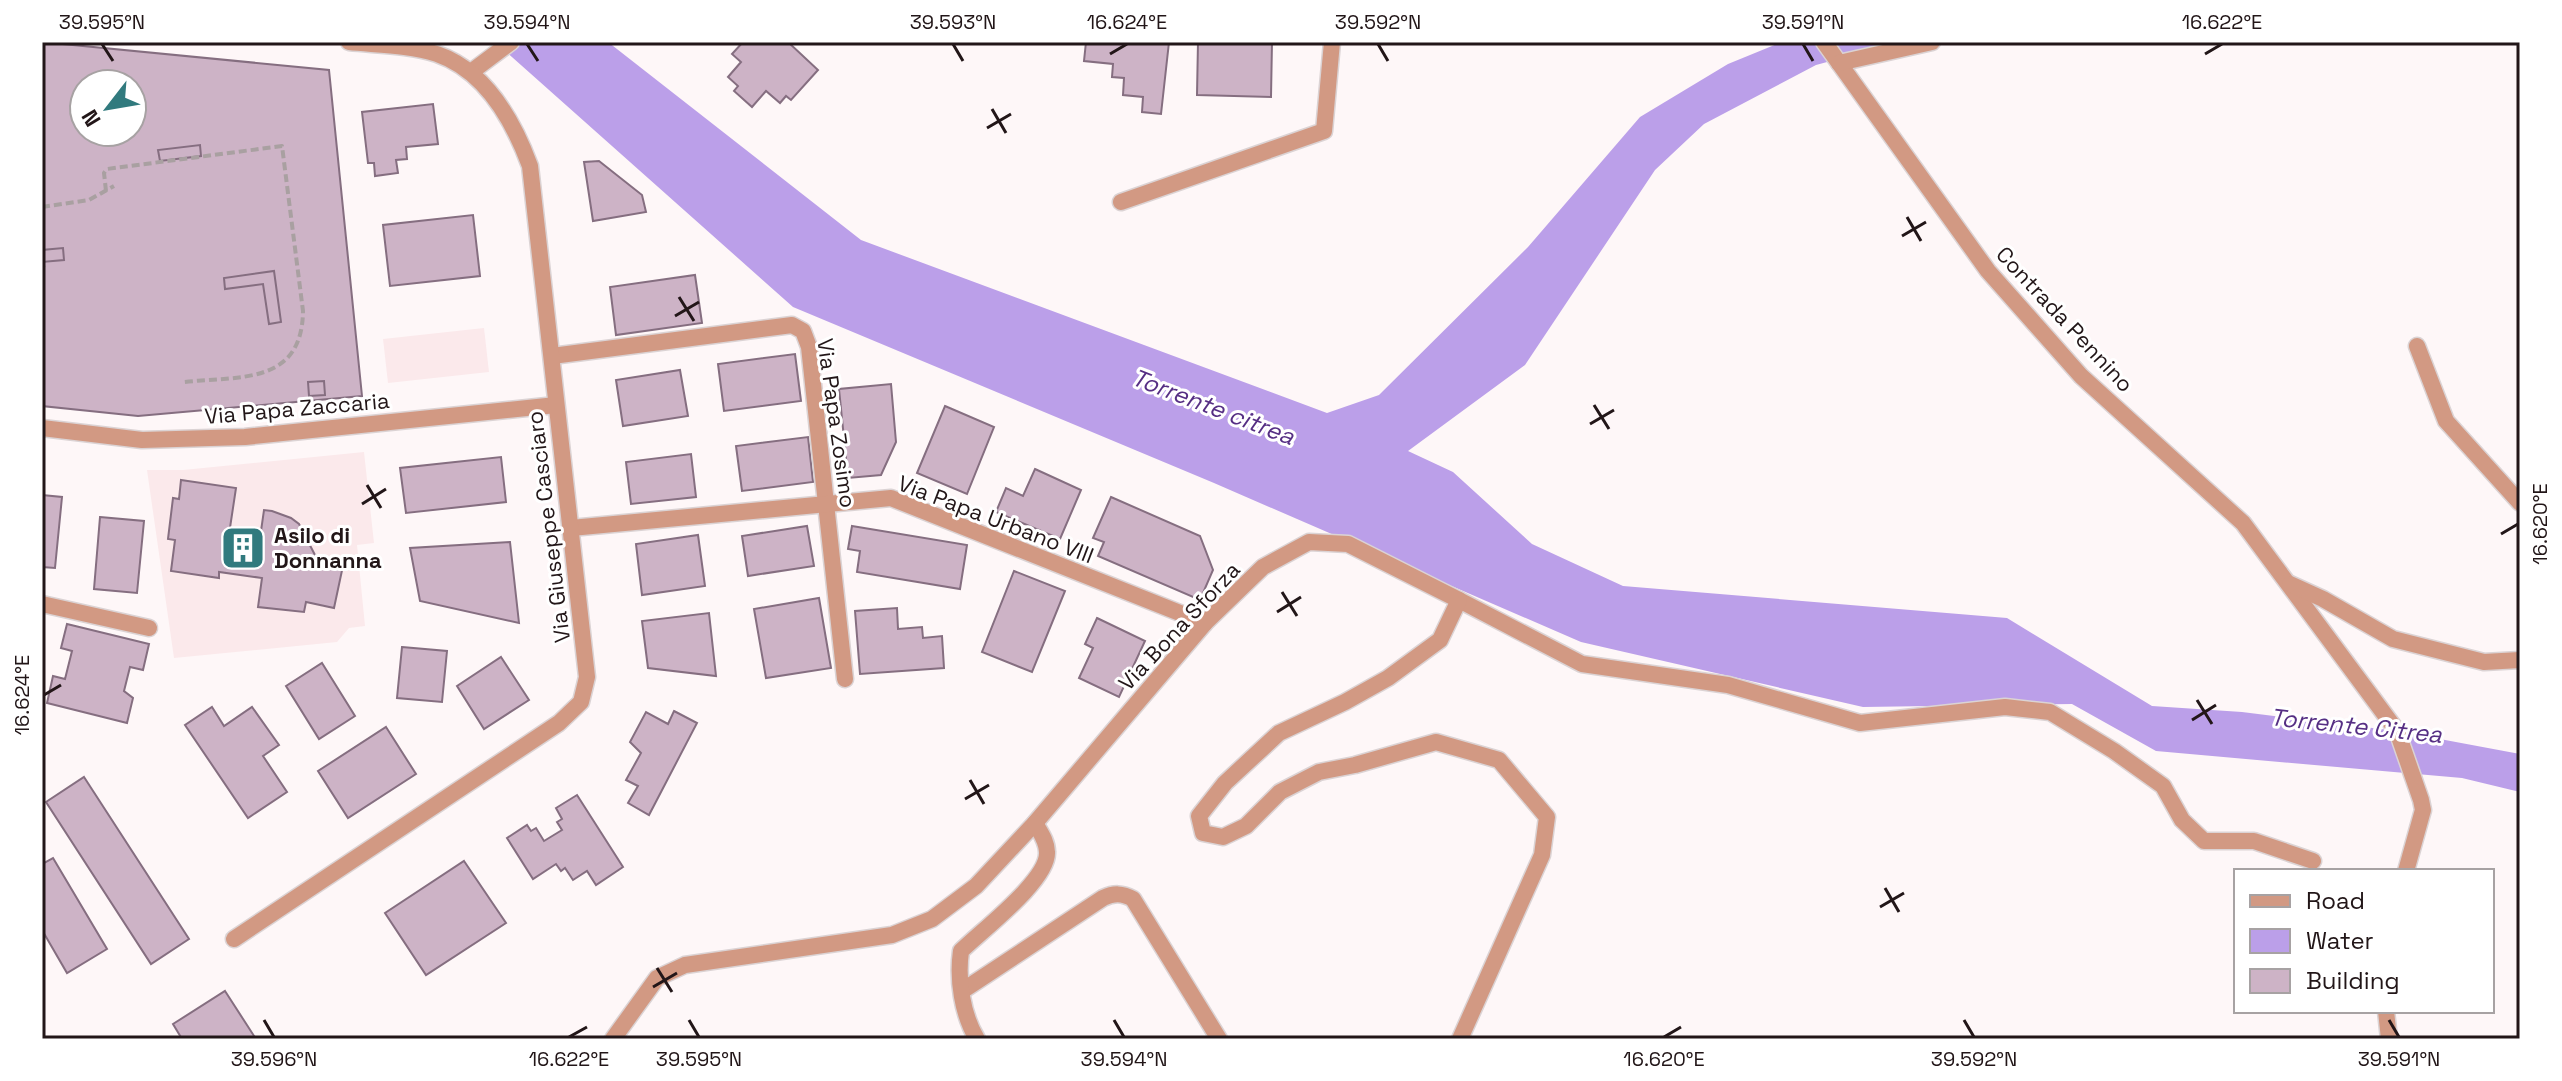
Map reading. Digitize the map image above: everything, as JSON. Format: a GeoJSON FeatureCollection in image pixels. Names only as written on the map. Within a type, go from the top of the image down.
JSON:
{"type":"FeatureCollection","features":[{"type":"Feature","properties":{"kind":"street","name":"Via Giuseppe Casciaro"},"geometry":{"type":"LineString","coordinates":[[234,939],[559,723],[581,702],[587,677],[530,166],[517,131],[471,72],[437,54],[349,42]]}},
{"type":"Feature","properties":{"kind":"street"},"geometry":{"type":"LineString","coordinates":[[1121,202],[1324,131],[1332,42]]}},
{"type":"Feature","properties":{"kind":"street","name":"Contrada Pennino"},"geometry":{"type":"LineString","coordinates":[[1824,42],[1988,271],[2081,376],[2243,523],[2358,675],[2397,731],[2421,800],[2423,810],[2407,869]]}},
{"type":"Feature","properties":{"kind":"street"},"geometry":{"type":"LineString","coordinates":[[1839,63],[1932,42]]}},
{"type":"Feature","properties":{"kind":"street"},"geometry":{"type":"LineString","coordinates":[[471,72],[507,45]]}},
{"type":"Feature","properties":{"kind":"street","name":"Via Papa Zosimo"},"geometry":{"type":"LineString","coordinates":[[552,356],[792,325],[803,331],[809,347],[845,679]]}},
{"type":"Feature","properties":{"kind":"street"},"geometry":{"type":"LineString","coordinates":[[2417,346],[2446,421],[2520,503]]}},
{"type":"Feature","properties":{"kind":"street","name":"Via Papa Zaccaria"},"geometry":{"type":"LineString","coordinates":[[42,428],[142,440],[245,437],[556,405]]}},
{"type":"Feature","properties":{"kind":"street","name":"Via Papa Urbano VIII"},"geometry":{"type":"LineString","coordinates":[[571,528],[891,498],[1205,623]]}},
{"type":"Feature","properties":{"kind":"street","name":"Via Bona Sforza"},"geometry":{"type":"LineString","coordinates":[[613,1039],[657,978],[685,965],[892,935],[932,919],[976,886],[1035,823],[1205,623],[1263,567],[1309,542],[1348,544],[1459,600]]}},
{"type":"Feature","properties":{"kind":"street"},"geometry":{"type":"LineString","coordinates":[[2285,582],[2323,599],[2393,639],[2484,662],[2520,660]]}},
{"type":"Feature","properties":{"kind":"street"},"geometry":{"type":"LineString","coordinates":[[1460,1039],[1542,855],[1547,817],[1499,760],[1436,742],[1319,772],[1280,792],[1246,826],[1223,837],[1203,833],[1199,816],[1225,783],[1279,733],[1388,678],[1440,640],[1459,600],[1582,664],[1728,685],[1860,723],[2005,707],[2050,712],[2114,751],[2163,786],[2182,820],[2204,841],[2254,841],[2313,861]]}},
{"type":"Feature","properties":{"kind":"street"},"geometry":{"type":"LineString","coordinates":[[42,604],[149,628]]}},
{"type":"Feature","properties":{"kind":"street"},"geometry":{"type":"LineString","coordinates":[[977,1039],[966,1013],[962,991],[961,951],[1043,869],[1048,854],[1044,837],[1035,823]]}},
{"type":"Feature","properties":{"kind":"street"},"geometry":{"type":"LineString","coordinates":[[962,991],[1103,898],[1125,895],[1133,899],[1219,1039]]}},
{"type":"Feature","properties":{"kind":"street"},"geometry":{"type":"LineString","coordinates":[[2386,1013],[2389,1039]]}},
{"type":"Feature","properties":{"kind":"path"},"geometry":{"type":"LineString","coordinates":[[106,191],[103,180],[107,169],[282,146],[303,311],[303,330],[298,347],[280,367],[184,382]]}},
{"type":"Feature","properties":{"kind":"path"},"geometry":{"type":"LineString","coordinates":[[42,207],[89,200],[114,186]]}},
{"type":"Feature","properties":{"kind":"shaded area"},"geometry":{"type":"Polygon","coordinates":[[[484,328],[489,372],[388,383],[383,339],[484,328]]]}},
{"type":"Feature","properties":{"kind":"shaded area"},"geometry":{"type":"Polygon","coordinates":[[[364,452],[374,543],[357,545],[365,626],[349,628],[337,642],[174,658],[147,470],[183,470],[364,452]]]}},
{"type":"Feature","properties":{"kind":"water"},"geometry":{"type":"Polygon","coordinates":[[[495,42],[608,42],[861,240],[1327,413],[1379,395],[1528,247],[1640,117],[1728,64],[1782,42],[1901,42],[1816,65],[1704,124],[1655,170],[1525,365],[1408,451],[1453,472],[1532,544],[1623,586],[2007,618],[2152,706],[2242,712],[2397,731],[2520,754],[2520,792],[2462,778],[2156,751],[2072,704],[1863,707],[1581,642],[1214,483],[793,307],[495,42]]]}},
{"type":"Feature","properties":{"kind":"building"},"geometry":{"type":"Polygon","coordinates":[[[42,42],[329,70],[362,396],[138,416],[42,406],[42,42]]]}},
{"type":"Feature","properties":{"kind":"building"},"geometry":{"type":"Polygon","coordinates":[[[743,42],[788,42],[818,70],[791,100],[786,96],[780,103],[766,91],[752,107],[734,91],[738,86],[728,77],[741,62],[732,54],[743,42]]]}},
{"type":"Feature","properties":{"kind":"building"},"geometry":{"type":"Polygon","coordinates":[[[1086,42],[1169,42],[1161,114],[1142,112],[1143,97],[1123,95],[1124,78],[1112,77],[1113,64],[1084,61],[1086,42]]]}},
{"type":"Feature","properties":{"kind":"building"},"geometry":{"type":"Polygon","coordinates":[[[1198,42],[1272,42],[1271,97],[1197,95],[1198,42]]]}},
{"type":"Feature","properties":{"kind":"building"},"geometry":{"type":"Polygon","coordinates":[[[433,104],[438,144],[406,147],[407,159],[396,160],[398,173],[375,176],[374,163],[368,163],[362,112],[433,104]]]}},
{"type":"Feature","properties":{"kind":"building"},"geometry":{"type":"Polygon","coordinates":[[[200,145],[201,156],[160,161],[158,150],[200,145]]]}},
{"type":"Feature","properties":{"kind":"building"},"geometry":{"type":"Polygon","coordinates":[[[599,161],[642,195],[646,212],[593,221],[584,162],[599,161]]]}},
{"type":"Feature","properties":{"kind":"building"},"geometry":{"type":"Polygon","coordinates":[[[473,215],[480,276],[390,286],[383,225],[473,215]]]}},
{"type":"Feature","properties":{"kind":"building"},"geometry":{"type":"Polygon","coordinates":[[[63,248],[64,260],[42,262],[42,250],[63,248]]]}},
{"type":"Feature","properties":{"kind":"building"},"geometry":{"type":"Polygon","coordinates":[[[274,271],[281,322],[269,324],[263,284],[225,289],[224,278],[274,271]]]}},
{"type":"Feature","properties":{"kind":"building"},"geometry":{"type":"Polygon","coordinates":[[[695,275],[702,323],[616,335],[610,287],[695,275]]]}},
{"type":"Feature","properties":{"kind":"building"},"geometry":{"type":"Polygon","coordinates":[[[795,354],[801,401],[724,411],[718,364],[795,354]]]}},
{"type":"Feature","properties":{"kind":"building"},"geometry":{"type":"Polygon","coordinates":[[[680,370],[688,416],[623,426],[616,380],[680,370]]]}},
{"type":"Feature","properties":{"kind":"building"},"geometry":{"type":"Polygon","coordinates":[[[324,381],[325,395],[309,396],[308,382],[324,381]]]}},
{"type":"Feature","properties":{"kind":"building"},"geometry":{"type":"Polygon","coordinates":[[[891,384],[896,442],[881,475],[848,478],[839,389],[891,384]]]}},
{"type":"Feature","properties":{"kind":"building"},"geometry":{"type":"Polygon","coordinates":[[[945,406],[994,427],[967,494],[917,473],[945,406]]]}},
{"type":"Feature","properties":{"kind":"building"},"geometry":{"type":"Polygon","coordinates":[[[808,437],[813,482],[742,491],[736,446],[808,437]]]}},
{"type":"Feature","properties":{"kind":"building"},"geometry":{"type":"Polygon","coordinates":[[[691,454],[696,497],[631,504],[626,462],[691,454]]]}},
{"type":"Feature","properties":{"kind":"building"},"geometry":{"type":"Polygon","coordinates":[[[501,457],[506,502],[406,513],[400,468],[501,457]]]}},
{"type":"Feature","properties":{"kind":"building"},"geometry":{"type":"Polygon","coordinates":[[[1035,469],[1081,490],[1060,539],[996,512],[1006,488],[1023,496],[1035,469]]]}},
{"type":"Feature","properties":{"kind":"building","name":"Asilo di Donnanna"},"geometry":{"type":"Polygon","coordinates":[[[181,480],[236,488],[228,541],[259,545],[264,510],[272,511],[299,524],[315,555],[344,561],[334,608],[306,602],[304,612],[258,607],[262,578],[219,572],[219,578],[171,571],[175,540],[168,539],[173,498],[179,499],[181,480]]]}},
{"type":"Feature","properties":{"kind":"building"},"geometry":{"type":"Polygon","coordinates":[[[42,495],[62,497],[55,568],[42,567],[42,495]]]}},
{"type":"Feature","properties":{"kind":"building"},"geometry":{"type":"Polygon","coordinates":[[[1111,497],[1200,536],[1213,570],[1200,600],[1098,556],[1104,542],[1093,538],[1111,497]]]}},
{"type":"Feature","properties":{"kind":"building"},"geometry":{"type":"Polygon","coordinates":[[[100,517],[144,521],[137,593],[94,589],[100,517]]]}},
{"type":"Feature","properties":{"kind":"building"},"geometry":{"type":"Polygon","coordinates":[[[807,526],[814,566],[748,576],[742,536],[807,526]]]}},
{"type":"Feature","properties":{"kind":"building"},"geometry":{"type":"Polygon","coordinates":[[[852,526],[967,545],[960,589],[857,572],[860,551],[848,549],[852,526]]]}},
{"type":"Feature","properties":{"kind":"building"},"geometry":{"type":"Polygon","coordinates":[[[698,535],[705,586],[642,595],[636,544],[698,535]]]}},
{"type":"Feature","properties":{"kind":"building"},"geometry":{"type":"Polygon","coordinates":[[[510,542],[519,623],[420,601],[410,548],[510,542]]]}},
{"type":"Feature","properties":{"kind":"building"},"geometry":{"type":"Polygon","coordinates":[[[1014,571],[1065,591],[1032,672],[982,652],[1014,571]]]}},
{"type":"Feature","properties":{"kind":"building"},"geometry":{"type":"Polygon","coordinates":[[[819,598],[831,668],[766,678],[754,609],[819,598]]]}},
{"type":"Feature","properties":{"kind":"building"},"geometry":{"type":"Polygon","coordinates":[[[897,608],[898,629],[922,627],[923,638],[942,636],[944,668],[860,674],[855,611],[897,608]]]}},
{"type":"Feature","properties":{"kind":"building"},"geometry":{"type":"Polygon","coordinates":[[[709,613],[716,676],[648,668],[642,621],[709,613]]]}},
{"type":"Feature","properties":{"kind":"building"},"geometry":{"type":"Polygon","coordinates":[[[1097,618],[1145,641],[1119,697],[1079,678],[1093,648],[1085,644],[1097,618]]]}},
{"type":"Feature","properties":{"kind":"building"},"geometry":{"type":"Polygon","coordinates":[[[67,624],[149,644],[143,670],[130,667],[124,691],[133,698],[127,723],[47,703],[53,676],[65,679],[72,651],[61,648],[67,624]]]}},
{"type":"Feature","properties":{"kind":"building"},"geometry":{"type":"Polygon","coordinates":[[[402,647],[447,651],[442,702],[397,698],[402,647]]]}},
{"type":"Feature","properties":{"kind":"building"},"geometry":{"type":"Polygon","coordinates":[[[501,657],[529,700],[484,729],[457,686],[501,657]]]}},
{"type":"Feature","properties":{"kind":"building"},"geometry":{"type":"Polygon","coordinates":[[[322,663],[355,716],[319,739],[286,686],[322,663]]]}},
{"type":"Feature","properties":{"kind":"building"},"geometry":{"type":"Polygon","coordinates":[[[212,707],[224,726],[252,707],[279,745],[263,756],[287,792],[248,818],[185,725],[212,707]]]}},
{"type":"Feature","properties":{"kind":"building"},"geometry":{"type":"Polygon","coordinates":[[[674,711],[697,723],[649,815],[628,803],[638,786],[626,780],[641,753],[630,742],[646,712],[668,724],[674,711]]]}},
{"type":"Feature","properties":{"kind":"building"},"geometry":{"type":"Polygon","coordinates":[[[386,727],[416,774],[348,818],[318,771],[386,727]]]}},
{"type":"Feature","properties":{"kind":"building"},"geometry":{"type":"Polygon","coordinates":[[[84,777],[189,939],[151,964],[46,802],[84,777]]]}},
{"type":"Feature","properties":{"kind":"building"},"geometry":{"type":"Polygon","coordinates":[[[577,795],[623,867],[596,885],[587,871],[573,880],[565,868],[561,871],[556,864],[533,879],[507,838],[527,825],[531,831],[536,828],[544,841],[562,830],[557,822],[562,819],[556,808],[577,795]]]}},
{"type":"Feature","properties":{"kind":"building"},"geometry":{"type":"Polygon","coordinates":[[[53,858],[107,949],[67,973],[42,930],[42,864],[53,858]]]}},
{"type":"Feature","properties":{"kind":"building"},"geometry":{"type":"Polygon","coordinates":[[[464,861],[506,923],[426,975],[385,913],[464,861]]]}},
{"type":"Feature","properties":{"kind":"building"},"geometry":{"type":"Polygon","coordinates":[[[225,991],[256,1039],[182,1039],[173,1024],[225,991]]]}},
{"type":"Feature","properties":{"kind":"place","name":"Asilo di Donnanna"},"geometry":{"type":"Point","coordinates":[243,548]}},
{"type":"Feature","properties":{"kind":"water label","name":"Torrente citrea"},"geometry":{"type":"Point","coordinates":[1213,407]}},
{"type":"Feature","properties":{"kind":"water label","name":"Torrente Citrea"},"geometry":{"type":"Point","coordinates":[2356,726]}}]}
